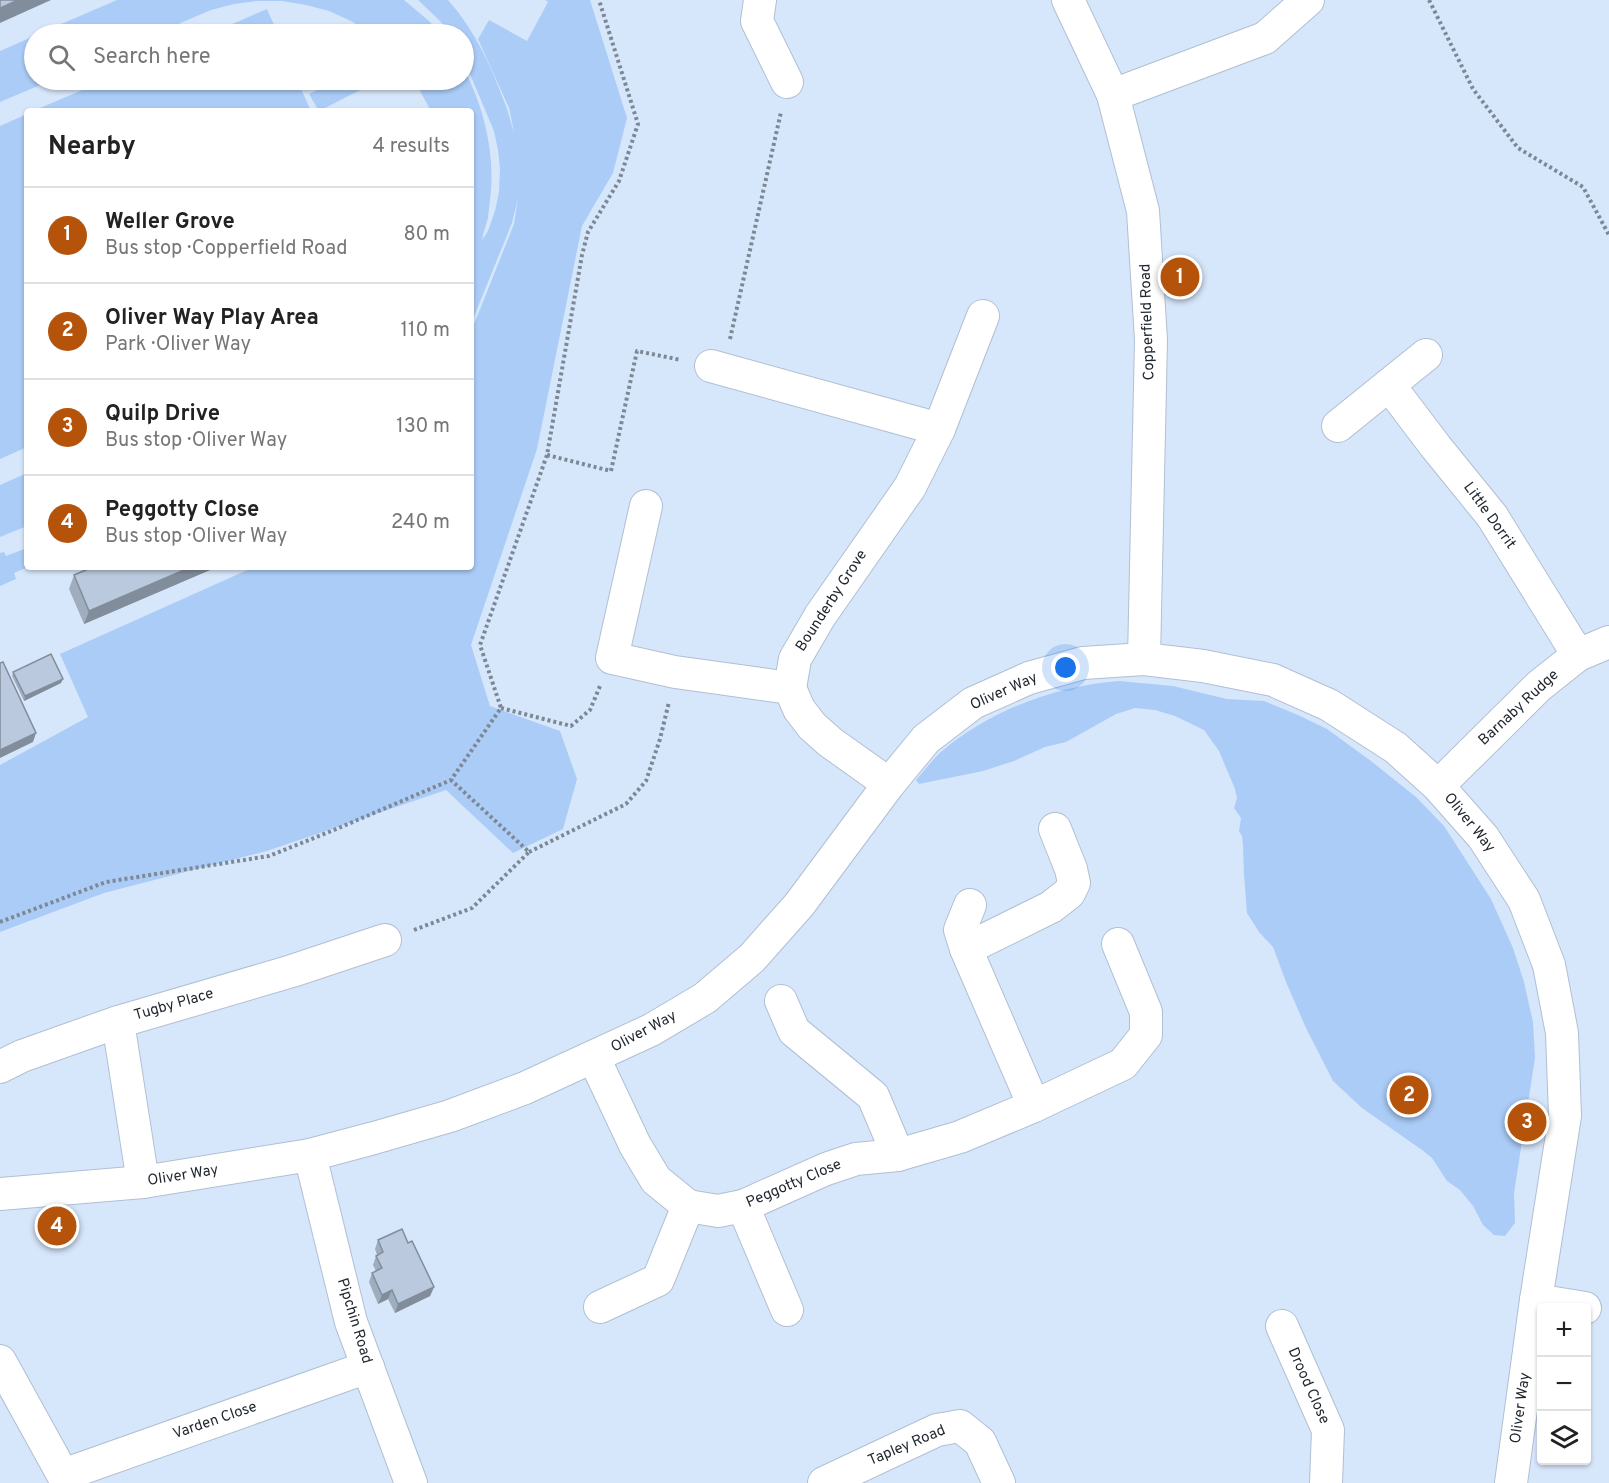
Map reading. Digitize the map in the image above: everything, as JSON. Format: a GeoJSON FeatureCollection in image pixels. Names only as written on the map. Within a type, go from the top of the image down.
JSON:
{"type":"FeatureCollection","features":[{"type":"Feature","properties":{"kind":"street"},"geometry":{"type":"LineString","coordinates":[[760,0],[757,21],[787,82]]}},
{"type":"Feature","properties":{"kind":"street","name":"Copperfield Road"},"geometry":{"type":"LineString","coordinates":[[1068,0],[1113,95],[1143,211],[1151,340],[1144,659]]}},
{"type":"Feature","properties":{"kind":"street"},"geometry":{"type":"LineString","coordinates":[[1113,95],[1265,38],[1308,0]]}},
{"type":"Feature","properties":{"kind":"street","name":"Bounderby Grove"},"geometry":{"type":"LineString","coordinates":[[790,688],[795,659],[820,616],[910,487],[939,429],[983,316]]}},
{"type":"Feature","properties":{"kind":"street"},"geometry":{"type":"LineString","coordinates":[[1338,426],[1426,356]]}},
{"type":"Feature","properties":{"kind":"street"},"geometry":{"type":"LineString","coordinates":[[717,368],[939,429]]}},
{"type":"Feature","properties":{"kind":"street","name":"Little Dorrit"},"geometry":{"type":"LineString","coordinates":[[1389,386],[1492,516],[1578,655]]}},
{"type":"Feature","properties":{"kind":"street"},"geometry":{"type":"LineString","coordinates":[[646,506],[612,658],[675,672],[790,688],[799,709],[812,726],[830,742],[889,784]]}},
{"type":"Feature","properties":{"kind":"street","name":"Barnaby Rudge"},"geometry":{"type":"LineString","coordinates":[[1438,786],[1539,686],[1578,655],[1609,642]]}},
{"type":"Feature","properties":{"kind":"street","name":"Oliver Way"},"geometry":{"type":"LineString","coordinates":[[0,1194],[143,1182],[310,1155],[450,1116],[525,1088],[594,1058],[651,1030],[705,998],[752,958],[799,905],[889,784],[926,739],[973,703],[1029,678],[1083,663],[1144,659],[1203,666],[1273,680],[1329,705],[1396,748],[1438,786],[1484,837],[1524,900],[1549,965],[1562,1033],[1565,1116],[1536,1300],[1511,1483]]}},
{"type":"Feature","properties":{"kind":"street"},"geometry":{"type":"LineString","coordinates":[[966,948],[1051,907],[1069,893],[1074,883],[1071,869],[1055,829]]}},
{"type":"Feature","properties":{"kind":"street"},"geometry":{"type":"LineString","coordinates":[[970,906],[960,930],[1034,1106]]}},
{"type":"Feature","properties":{"kind":"street","name":"Tugby Place"},"geometry":{"type":"LineString","coordinates":[[143,1182],[118,1022],[292,971],[385,940]]}},
{"type":"Feature","properties":{"kind":"street","name":"Peggotty Close"},"geometry":{"type":"LineString","coordinates":[[688,1206],[718,1210],[743,1206],[846,1162],[898,1155],[960,1137],[1034,1106],[1123,1064],[1146,1035],[1146,1012],[1118,944]]}},
{"type":"Feature","properties":{"kind":"street"},"geometry":{"type":"LineString","coordinates":[[781,1001],[794,1030],[873,1096],[898,1155]]}},
{"type":"Feature","properties":{"kind":"street"},"geometry":{"type":"LineString","coordinates":[[0,1066],[21,1056],[118,1022]]}},
{"type":"Feature","properties":{"kind":"street"},"geometry":{"type":"LineString","coordinates":[[594,1058],[635,1146],[656,1180],[688,1206],[658,1280],[600,1307]]}},
{"type":"Feature","properties":{"kind":"street","name":"Pipchin Road"},"geometry":{"type":"LineString","coordinates":[[310,1155],[351,1322],[411,1483]]}},
{"type":"Feature","properties":{"kind":"street"},"geometry":{"type":"LineString","coordinates":[[743,1206],[787,1310]]}},
{"type":"Feature","properties":{"kind":"street"},"geometry":{"type":"LineString","coordinates":[[1536,1300],[1555,1303]]}},
{"type":"Feature","properties":{"kind":"street"},"geometry":{"type":"LineString","coordinates":[[1591,1309],[1609,1311]]}},
{"type":"Feature","properties":{"kind":"street","name":"Drood Close"},"geometry":{"type":"LineString","coordinates":[[1282,1326],[1328,1430],[1326,1483]]}},
{"type":"Feature","properties":{"kind":"street","name":"Varden Close"},"geometry":{"type":"LineString","coordinates":[[0,1361],[63,1475],[368,1367]]}},
{"type":"Feature","properties":{"kind":"street","name":"Tapley Road"},"geometry":{"type":"LineString","coordinates":[[824,1483],[937,1430],[960,1426],[980,1442],[999,1483]]}},
{"type":"Feature","properties":{"kind":"path"},"geometry":{"type":"LineString","coordinates":[[501,708],[480,645],[547,455],[588,232],[619,181],[638,124],[599,0]]}},
{"type":"Feature","properties":{"kind":"path"},"geometry":{"type":"LineString","coordinates":[[1429,0],[1473,88],[1518,148],[1582,187],[1609,235]]}},
{"type":"Feature","properties":{"kind":"path"},"geometry":{"type":"LineString","coordinates":[[547,455],[611,471],[637,351],[717,368],[787,82]]}},
{"type":"Feature","properties":{"kind":"path"},"geometry":{"type":"LineString","coordinates":[[501,708],[571,726],[590,710],[612,658]]}},
{"type":"Feature","properties":{"kind":"path"},"geometry":{"type":"LineString","coordinates":[[385,940],[472,908],[529,852],[626,804],[646,781],[660,739],[675,672]]}},
{"type":"Feature","properties":{"kind":"path"},"geometry":{"type":"LineString","coordinates":[[0,922],[106,882],[268,856],[334,830],[451,780],[501,708]]}},
{"type":"Feature","properties":{"kind":"path"},"geometry":{"type":"LineString","coordinates":[[451,780],[529,852]]}},
{"type":"Feature","properties":{"kind":"shaded area"},"geometry":{"type":"Polygon","coordinates":[[[117,0],[404,0],[432,24],[356,24],[329,11],[306,5],[282,1],[258,1],[211,10],[178,24],[61,24],[117,0]]]}},
{"type":"Feature","properties":{"kind":"shaded area"},"geometry":{"type":"Polygon","coordinates":[[[418,0],[448,0],[466,24],[442,24],[418,0]]]}},
{"type":"Feature","properties":{"kind":"shaded area"},"geometry":{"type":"Polygon","coordinates":[[[545,0],[590,0],[627,118],[613,173],[582,226],[537,449],[471,645],[490,706],[560,731],[577,779],[563,829],[513,853],[446,790],[267,851],[104,893],[0,932],[0,765],[88,717],[60,654],[247,570],[474,570],[474,324],[514,224],[518,198],[512,223],[474,317],[474,108],[429,108],[419,90],[474,90],[486,128],[491,159],[489,211],[482,240],[488,231],[499,192],[500,169],[494,131],[474,84],[474,36],[489,64],[514,132],[509,108],[478,39],[489,20],[527,41],[548,2],[545,0]]]}},
{"type":"Feature","properties":{"kind":"shaded area"},"geometry":{"type":"Polygon","coordinates":[[[267,9],[274,24],[232,24],[267,9]]]}},
{"type":"Feature","properties":{"kind":"shaded area"},"geometry":{"type":"Polygon","coordinates":[[[24,40],[24,90],[28,90],[0,102],[0,51],[24,40]]]}},
{"type":"Feature","properties":{"kind":"shaded area"},"geometry":{"type":"Polygon","coordinates":[[[82,90],[302,90],[310,108],[40,108],[82,90]]]}},
{"type":"Feature","properties":{"kind":"shaded area"},"geometry":{"type":"Polygon","coordinates":[[[317,90],[360,90],[325,108],[317,108],[309,94],[317,90]]]}},
{"type":"Feature","properties":{"kind":"shaded area"},"geometry":{"type":"Polygon","coordinates":[[[24,115],[24,448],[0,459],[0,126],[24,115]]]}},
{"type":"Feature","properties":{"kind":"shaded area"},"geometry":{"type":"Polygon","coordinates":[[[24,474],[24,527],[0,537],[0,485],[24,474]]]}},
{"type":"Feature","properties":{"kind":"shaded area"},"geometry":{"type":"Polygon","coordinates":[[[24,549],[24,569],[14,573],[16,579],[0,586],[0,553],[4,552],[6,556],[24,549]]]}},
{"type":"Feature","properties":{"kind":"shaded area"},"geometry":{"type":"Polygon","coordinates":[[[1119,681],[1173,686],[1227,699],[1264,701],[1298,715],[1327,729],[1371,761],[1416,797],[1444,826],[1491,899],[1513,948],[1533,1022],[1535,1058],[1514,1193],[1515,1223],[1505,1236],[1494,1235],[1483,1225],[1473,1206],[1460,1190],[1447,1181],[1432,1158],[1362,1108],[1333,1081],[1306,1028],[1273,947],[1259,932],[1247,913],[1243,845],[1239,831],[1241,818],[1234,808],[1237,798],[1235,789],[1219,751],[1204,730],[1175,716],[1155,710],[1135,708],[1116,714],[1066,742],[1045,747],[1014,761],[983,771],[919,784],[916,780],[941,752],[960,737],[1002,712],[1072,688],[1119,681]]]}},
{"type":"Feature","properties":{"kind":"building"},"geometry":{"type":"Polygon","coordinates":[[[0,0],[18,0],[0,8],[0,0]]]}},
{"type":"Feature","properties":{"kind":"building"},"geometry":{"type":"Polygon","coordinates":[[[86,570],[184,570],[89,611],[74,575],[86,570]]]}},
{"type":"Feature","properties":{"kind":"building"},"geometry":{"type":"Polygon","coordinates":[[[51,654],[63,679],[25,696],[13,672],[51,654]]]}},
{"type":"Feature","properties":{"kind":"building"},"geometry":{"type":"Polygon","coordinates":[[[3,662],[36,733],[0,750],[0,663],[3,662]]]}},
{"type":"Feature","properties":{"kind":"building"},"geometry":{"type":"Polygon","coordinates":[[[402,1229],[408,1243],[412,1241],[434,1287],[398,1304],[392,1290],[382,1295],[372,1273],[382,1268],[376,1256],[383,1252],[378,1240],[402,1229]]]}},
{"type":"Feature","properties":{"kind":"place","name":"Weller Grove"},"geometry":{"type":"Point","coordinates":[1180,277]}},
{"type":"Feature","properties":{"kind":"place","name":"Oliver Way Play Area"},"geometry":{"type":"Point","coordinates":[1409,1095]}},
{"type":"Feature","properties":{"kind":"place","name":"Quilp Drive"},"geometry":{"type":"Point","coordinates":[1527,1122]}},
{"type":"Feature","properties":{"kind":"place","name":"Peggotty Close"},"geometry":{"type":"Point","coordinates":[57,1226]}}]}
